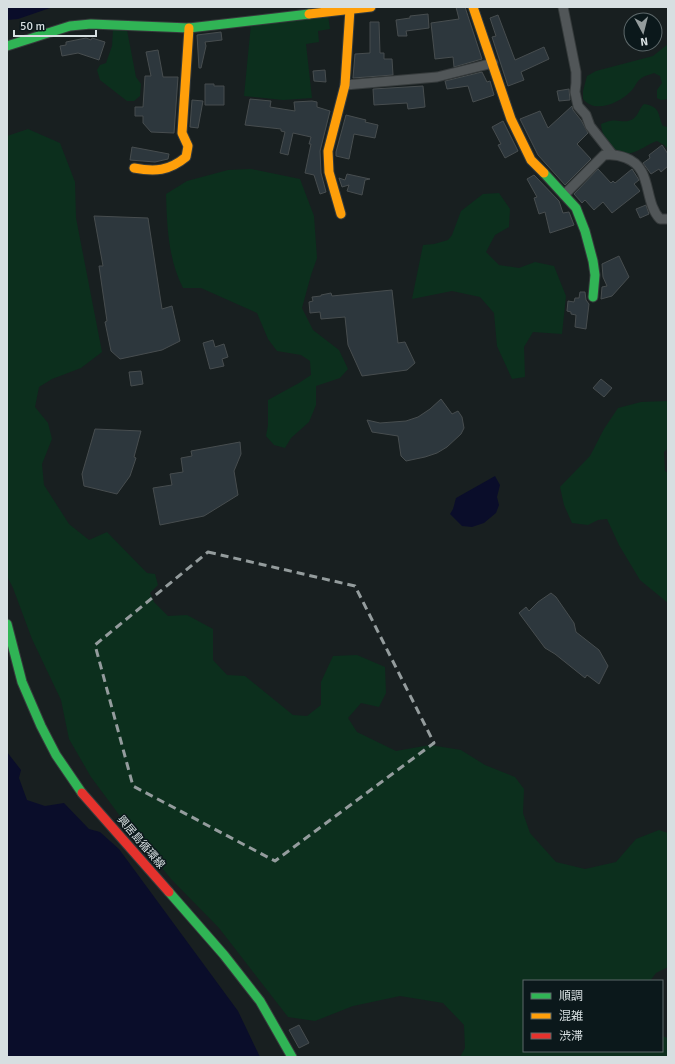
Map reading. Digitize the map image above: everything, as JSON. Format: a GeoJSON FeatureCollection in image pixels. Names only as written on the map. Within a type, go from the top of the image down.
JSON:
{"type":"FeatureCollection","features":[{"type":"Feature","properties":{"kind":"main road"},"geometry":{"type":"LineString","coordinates":[[7,46],[70,26],[91,24],[189,28],[371,7]]}},
{"type":"Feature","properties":{"kind":"main road"},"geometry":{"type":"LineString","coordinates":[[472,7],[493,63],[511,119],[531,160],[576,208],[585,231],[593,261],[595,275],[593,297]]}},
{"type":"Feature","properties":{"kind":"main road"},"geometry":{"type":"LineString","coordinates":[[341,214],[329,172],[328,151],[345,85],[350,10]]}},
{"type":"Feature","properties":{"kind":"main road"},"geometry":{"type":"LineString","coordinates":[[134,168],[150,170],[162,169],[176,165],[186,157],[188,146],[182,133],[189,28]]}},
{"type":"Feature","properties":{"kind":"main road","name":"興居島循環線"},"geometry":{"type":"LineString","coordinates":[[7,624],[22,682],[41,726],[56,755],[84,795],[229,960],[260,1001],[292,1057]]}},
{"type":"Feature","properties":{"kind":"street"},"geometry":{"type":"LineString","coordinates":[[563,7],[576,72],[575,92],[578,106],[586,115],[590,126],[612,154]]}},
{"type":"Feature","properties":{"kind":"street"},"geometry":{"type":"LineString","coordinates":[[345,85],[437,77],[493,63]]}},
{"type":"Feature","properties":{"kind":"street"},"geometry":{"type":"LineString","coordinates":[[564,195],[604,155],[612,154],[634,162],[641,169],[646,180],[649,198],[655,214],[660,219],[668,220]]}},
{"type":"Feature","properties":{"kind":"highlighted area"},"geometry":{"type":"Polygon","coordinates":[[[208,552],[355,586],[434,743],[275,861],[133,786],[95,645],[208,552]]]}},
{"type":"Feature","properties":{"kind":"green space"},"geometry":{"type":"Polygon","coordinates":[[[328,15],[330,29],[318,31],[319,42],[306,44],[312,98],[283,100],[244,96],[251,24],[328,15]]]}},
{"type":"Feature","properties":{"kind":"green space"},"geometry":{"type":"Polygon","coordinates":[[[113,30],[127,30],[136,77],[141,84],[140,96],[134,101],[127,101],[100,80],[97,70],[100,65],[106,63],[112,46],[113,30]]]}},
{"type":"Feature","properties":{"kind":"green space"},"geometry":{"type":"Polygon","coordinates":[[[668,44],[668,99],[661,100],[657,98],[657,90],[662,83],[660,76],[654,73],[638,81],[631,91],[620,100],[613,103],[594,106],[583,99],[583,91],[587,76],[596,71],[653,56],[658,52],[663,52],[663,48],[668,44]]]}},
{"type":"Feature","properties":{"kind":"green space"},"geometry":{"type":"Polygon","coordinates":[[[644,104],[654,107],[658,112],[663,126],[668,127],[668,149],[657,141],[631,153],[625,154],[615,150],[607,141],[601,124],[608,121],[625,121],[633,119],[644,104]]]}},
{"type":"Feature","properties":{"kind":"green space"},"geometry":{"type":"Polygon","coordinates":[[[28,129],[60,143],[75,182],[76,218],[102,352],[81,368],[52,379],[39,387],[35,407],[48,423],[52,439],[42,464],[44,485],[69,524],[89,540],[107,532],[147,573],[155,574],[158,585],[150,593],[154,602],[168,616],[187,615],[213,629],[213,660],[227,675],[245,676],[293,715],[307,716],[321,705],[321,682],[333,656],[357,655],[385,667],[386,693],[379,707],[361,703],[348,718],[357,732],[396,751],[430,745],[461,750],[485,765],[515,777],[524,789],[523,813],[530,833],[556,862],[585,869],[616,862],[636,839],[659,830],[668,833],[668,967],[656,973],[651,980],[523,980],[523,1052],[663,1052],[663,1036],[668,1038],[668,1057],[460,1057],[465,1048],[464,1025],[443,1003],[400,996],[353,1006],[315,1021],[288,1017],[219,928],[171,879],[91,777],[69,739],[61,700],[32,639],[7,576],[7,136],[28,129]]]}},
{"type":"Feature","properties":{"kind":"green space"},"geometry":{"type":"Polygon","coordinates":[[[251,169],[300,179],[314,216],[317,258],[302,308],[313,330],[339,350],[348,369],[340,378],[316,386],[316,405],[309,422],[291,438],[285,448],[274,445],[266,436],[268,425],[268,400],[311,375],[310,361],[301,355],[277,351],[268,339],[257,313],[201,288],[183,288],[174,265],[169,242],[166,194],[187,181],[228,170],[251,169]]]}},
{"type":"Feature","properties":{"kind":"green space"},"geometry":{"type":"Polygon","coordinates":[[[499,193],[510,209],[509,227],[495,235],[486,252],[499,265],[519,268],[535,262],[554,266],[566,296],[562,334],[533,332],[524,347],[525,377],[512,379],[497,346],[494,313],[480,297],[452,291],[412,299],[423,245],[448,240],[452,235],[461,211],[483,194],[499,193]]]}},
{"type":"Feature","properties":{"kind":"green space"},"geometry":{"type":"Polygon","coordinates":[[[668,401],[668,448],[664,452],[665,471],[668,473],[668,603],[640,580],[619,545],[607,519],[598,520],[588,525],[572,523],[564,505],[560,487],[590,456],[604,429],[618,408],[641,402],[668,401]]]}},
{"type":"Feature","properties":{"kind":"water"},"geometry":{"type":"Polygon","coordinates":[[[7,7],[53,7],[18,19],[7,20],[7,7]]]}},
{"type":"Feature","properties":{"kind":"water"},"geometry":{"type":"Polygon","coordinates":[[[495,476],[500,485],[497,497],[499,505],[496,513],[484,523],[472,527],[462,526],[450,514],[456,498],[495,476]]]}},
{"type":"Feature","properties":{"kind":"water"},"geometry":{"type":"Polygon","coordinates":[[[7,752],[21,770],[19,778],[27,800],[45,806],[64,803],[89,829],[100,832],[119,849],[238,1011],[260,1057],[7,1057],[7,752]]]}},
{"type":"Feature","properties":{"kind":"building"},"geometry":{"type":"Polygon","coordinates":[[[456,7],[465,7],[482,59],[454,67],[453,57],[435,59],[431,23],[459,19],[456,7]]]}},
{"type":"Feature","properties":{"kind":"building"},"geometry":{"type":"Polygon","coordinates":[[[428,14],[429,28],[406,31],[407,36],[398,36],[396,20],[410,18],[410,16],[428,14]]]}},
{"type":"Feature","properties":{"kind":"building"},"geometry":{"type":"Polygon","coordinates":[[[498,15],[515,60],[544,47],[549,59],[521,72],[524,80],[508,86],[492,37],[496,36],[490,18],[498,15]]]}},
{"type":"Feature","properties":{"kind":"building"},"geometry":{"type":"Polygon","coordinates":[[[370,22],[379,22],[380,53],[384,53],[384,59],[392,59],[393,75],[353,78],[355,54],[370,53],[370,22]]]}},
{"type":"Feature","properties":{"kind":"building"},"geometry":{"type":"Polygon","coordinates":[[[221,32],[222,40],[205,42],[206,46],[201,68],[199,68],[197,35],[221,32]]]}},
{"type":"Feature","properties":{"kind":"building"},"geometry":{"type":"Polygon","coordinates":[[[86,38],[91,40],[92,38],[105,42],[99,60],[78,53],[62,56],[60,46],[66,45],[66,42],[86,38]]]}},
{"type":"Feature","properties":{"kind":"building"},"geometry":{"type":"Polygon","coordinates":[[[158,50],[163,77],[178,77],[174,133],[151,132],[143,123],[143,116],[135,116],[135,107],[143,107],[145,76],[151,76],[146,52],[158,50]]]}},
{"type":"Feature","properties":{"kind":"building"},"geometry":{"type":"Polygon","coordinates":[[[325,70],[326,82],[314,81],[313,71],[325,70]]]}},
{"type":"Feature","properties":{"kind":"building"},"geometry":{"type":"Polygon","coordinates":[[[482,72],[487,82],[490,81],[494,95],[473,102],[468,86],[447,89],[445,81],[482,72]]]}},
{"type":"Feature","properties":{"kind":"building"},"geometry":{"type":"Polygon","coordinates":[[[205,84],[224,86],[224,105],[205,105],[205,84]]]}},
{"type":"Feature","properties":{"kind":"building"},"geometry":{"type":"Polygon","coordinates":[[[423,86],[425,107],[408,109],[407,103],[374,105],[373,89],[423,86]]]}},
{"type":"Feature","properties":{"kind":"building"},"geometry":{"type":"Polygon","coordinates":[[[569,89],[570,100],[559,101],[557,91],[569,89]]]}},
{"type":"Feature","properties":{"kind":"building"},"geometry":{"type":"Polygon","coordinates":[[[250,99],[271,101],[270,107],[295,111],[294,102],[312,101],[317,102],[317,107],[330,111],[320,151],[321,173],[326,192],[320,194],[314,175],[305,173],[311,137],[293,133],[288,155],[280,153],[285,132],[281,131],[281,129],[245,125],[250,99]]]}},
{"type":"Feature","properties":{"kind":"building"},"geometry":{"type":"Polygon","coordinates":[[[192,100],[203,101],[198,128],[190,127],[192,100]]]}},
{"type":"Feature","properties":{"kind":"building"},"geometry":{"type":"Polygon","coordinates":[[[572,106],[588,133],[577,144],[591,159],[565,185],[538,155],[520,119],[540,111],[548,128],[572,106]]]}},
{"type":"Feature","properties":{"kind":"building"},"geometry":{"type":"Polygon","coordinates":[[[346,115],[378,125],[375,138],[354,134],[349,159],[336,156],[346,115]]]}},
{"type":"Feature","properties":{"kind":"building"},"geometry":{"type":"Polygon","coordinates":[[[503,121],[518,151],[505,158],[498,145],[501,144],[492,127],[503,121]]]}},
{"type":"Feature","properties":{"kind":"building"},"geometry":{"type":"Polygon","coordinates":[[[662,145],[668,154],[668,166],[661,172],[659,169],[651,174],[643,163],[650,158],[649,155],[662,145]]]}},
{"type":"Feature","properties":{"kind":"building"},"geometry":{"type":"Polygon","coordinates":[[[132,147],[169,154],[168,159],[155,162],[130,160],[132,147]]]}},
{"type":"Feature","properties":{"kind":"building"},"geometry":{"type":"Polygon","coordinates":[[[598,169],[611,183],[613,181],[615,183],[632,169],[639,180],[634,184],[640,191],[612,213],[603,202],[594,210],[585,200],[582,203],[574,194],[598,169]]]}},
{"type":"Feature","properties":{"kind":"building"},"geometry":{"type":"Polygon","coordinates":[[[347,174],[370,179],[365,180],[362,195],[347,191],[349,185],[342,187],[339,178],[345,180],[347,174]]]}},
{"type":"Feature","properties":{"kind":"building"},"geometry":{"type":"Polygon","coordinates":[[[534,175],[559,201],[563,213],[569,212],[574,225],[550,233],[545,212],[539,214],[534,198],[537,197],[527,179],[534,175]]]}},
{"type":"Feature","properties":{"kind":"building"},"geometry":{"type":"Polygon","coordinates":[[[646,205],[649,214],[640,218],[636,209],[646,205]]]}},
{"type":"Feature","properties":{"kind":"building"},"geometry":{"type":"Polygon","coordinates":[[[94,216],[148,218],[162,309],[172,306],[180,341],[162,350],[120,359],[111,351],[105,322],[107,321],[99,266],[103,266],[94,216]]]}},
{"type":"Feature","properties":{"kind":"building"},"geometry":{"type":"Polygon","coordinates":[[[619,256],[629,277],[612,296],[601,299],[602,287],[607,286],[603,277],[602,264],[619,256]]]}},
{"type":"Feature","properties":{"kind":"building"},"geometry":{"type":"Polygon","coordinates":[[[392,290],[398,343],[405,342],[415,363],[407,370],[362,376],[348,345],[345,317],[321,319],[320,312],[310,313],[309,302],[313,301],[312,297],[331,293],[332,296],[392,290]]]}},
{"type":"Feature","properties":{"kind":"building"},"geometry":{"type":"Polygon","coordinates":[[[580,292],[585,292],[586,300],[589,304],[586,329],[575,327],[576,315],[567,311],[568,301],[574,302],[575,298],[579,298],[580,292]]]}},
{"type":"Feature","properties":{"kind":"building"},"geometry":{"type":"Polygon","coordinates":[[[213,340],[215,347],[224,344],[228,357],[222,359],[224,366],[210,369],[203,343],[213,340]]]}},
{"type":"Feature","properties":{"kind":"building"},"geometry":{"type":"Polygon","coordinates":[[[141,371],[143,384],[131,386],[129,372],[141,371]]]}},
{"type":"Feature","properties":{"kind":"building"},"geometry":{"type":"Polygon","coordinates":[[[601,379],[612,388],[604,397],[593,388],[601,379]]]}},
{"type":"Feature","properties":{"kind":"building"},"geometry":{"type":"Polygon","coordinates":[[[441,399],[452,414],[458,411],[462,417],[464,428],[461,434],[447,447],[437,453],[425,457],[406,461],[401,456],[398,436],[372,432],[367,420],[380,423],[406,421],[418,417],[441,399]]]}},
{"type":"Feature","properties":{"kind":"building"},"geometry":{"type":"Polygon","coordinates":[[[95,429],[141,431],[134,457],[136,458],[130,476],[117,494],[84,486],[82,474],[95,429]]]}},
{"type":"Feature","properties":{"kind":"building"},"geometry":{"type":"Polygon","coordinates":[[[240,442],[241,454],[234,471],[238,495],[204,516],[160,525],[153,488],[172,485],[170,474],[183,472],[181,458],[192,456],[191,451],[240,442]]]}},
{"type":"Feature","properties":{"kind":"building"},"geometry":{"type":"Polygon","coordinates":[[[551,593],[556,597],[574,623],[576,632],[599,650],[608,666],[599,684],[587,675],[585,678],[545,648],[519,613],[526,607],[529,611],[538,602],[551,593]]]}},
{"type":"Feature","properties":{"kind":"building"},"geometry":{"type":"Polygon","coordinates":[[[299,1025],[309,1043],[299,1048],[289,1030],[299,1025]]]}},
{"type":"Feature","properties":{"kind":"traffic: fast"},"geometry":{"type":"LineString","coordinates":[[7,46],[70,26],[91,24],[189,28],[309,14]]}},
{"type":"Feature","properties":{"kind":"traffic: fast"},"geometry":{"type":"LineString","coordinates":[[544,173],[576,208],[585,231],[593,261],[595,275],[593,297]]}},
{"type":"Feature","properties":{"kind":"traffic: fast"},"geometry":{"type":"LineString","coordinates":[[7,624],[22,682],[41,726],[56,755],[82,793]]}},
{"type":"Feature","properties":{"kind":"traffic: fast"},"geometry":{"type":"LineString","coordinates":[[169,892],[224,955],[260,1001],[292,1057]]}},
{"type":"Feature","properties":{"kind":"traffic: slow"},"geometry":{"type":"LineString","coordinates":[[309,14],[371,7]]}},
{"type":"Feature","properties":{"kind":"traffic: slow"},"geometry":{"type":"LineString","coordinates":[[473,7],[511,119],[531,160],[544,173]]}},
{"type":"Feature","properties":{"kind":"traffic: slow"},"geometry":{"type":"LineString","coordinates":[[341,214],[329,172],[328,151],[345,85],[350,9]]}},
{"type":"Feature","properties":{"kind":"traffic: slow"},"geometry":{"type":"LineString","coordinates":[[134,168],[149,170],[168,168],[186,157],[188,146],[182,133],[189,28]]}},
{"type":"Feature","properties":{"kind":"traffic: jam"},"geometry":{"type":"LineString","coordinates":[[82,793],[169,892]]}}]}
